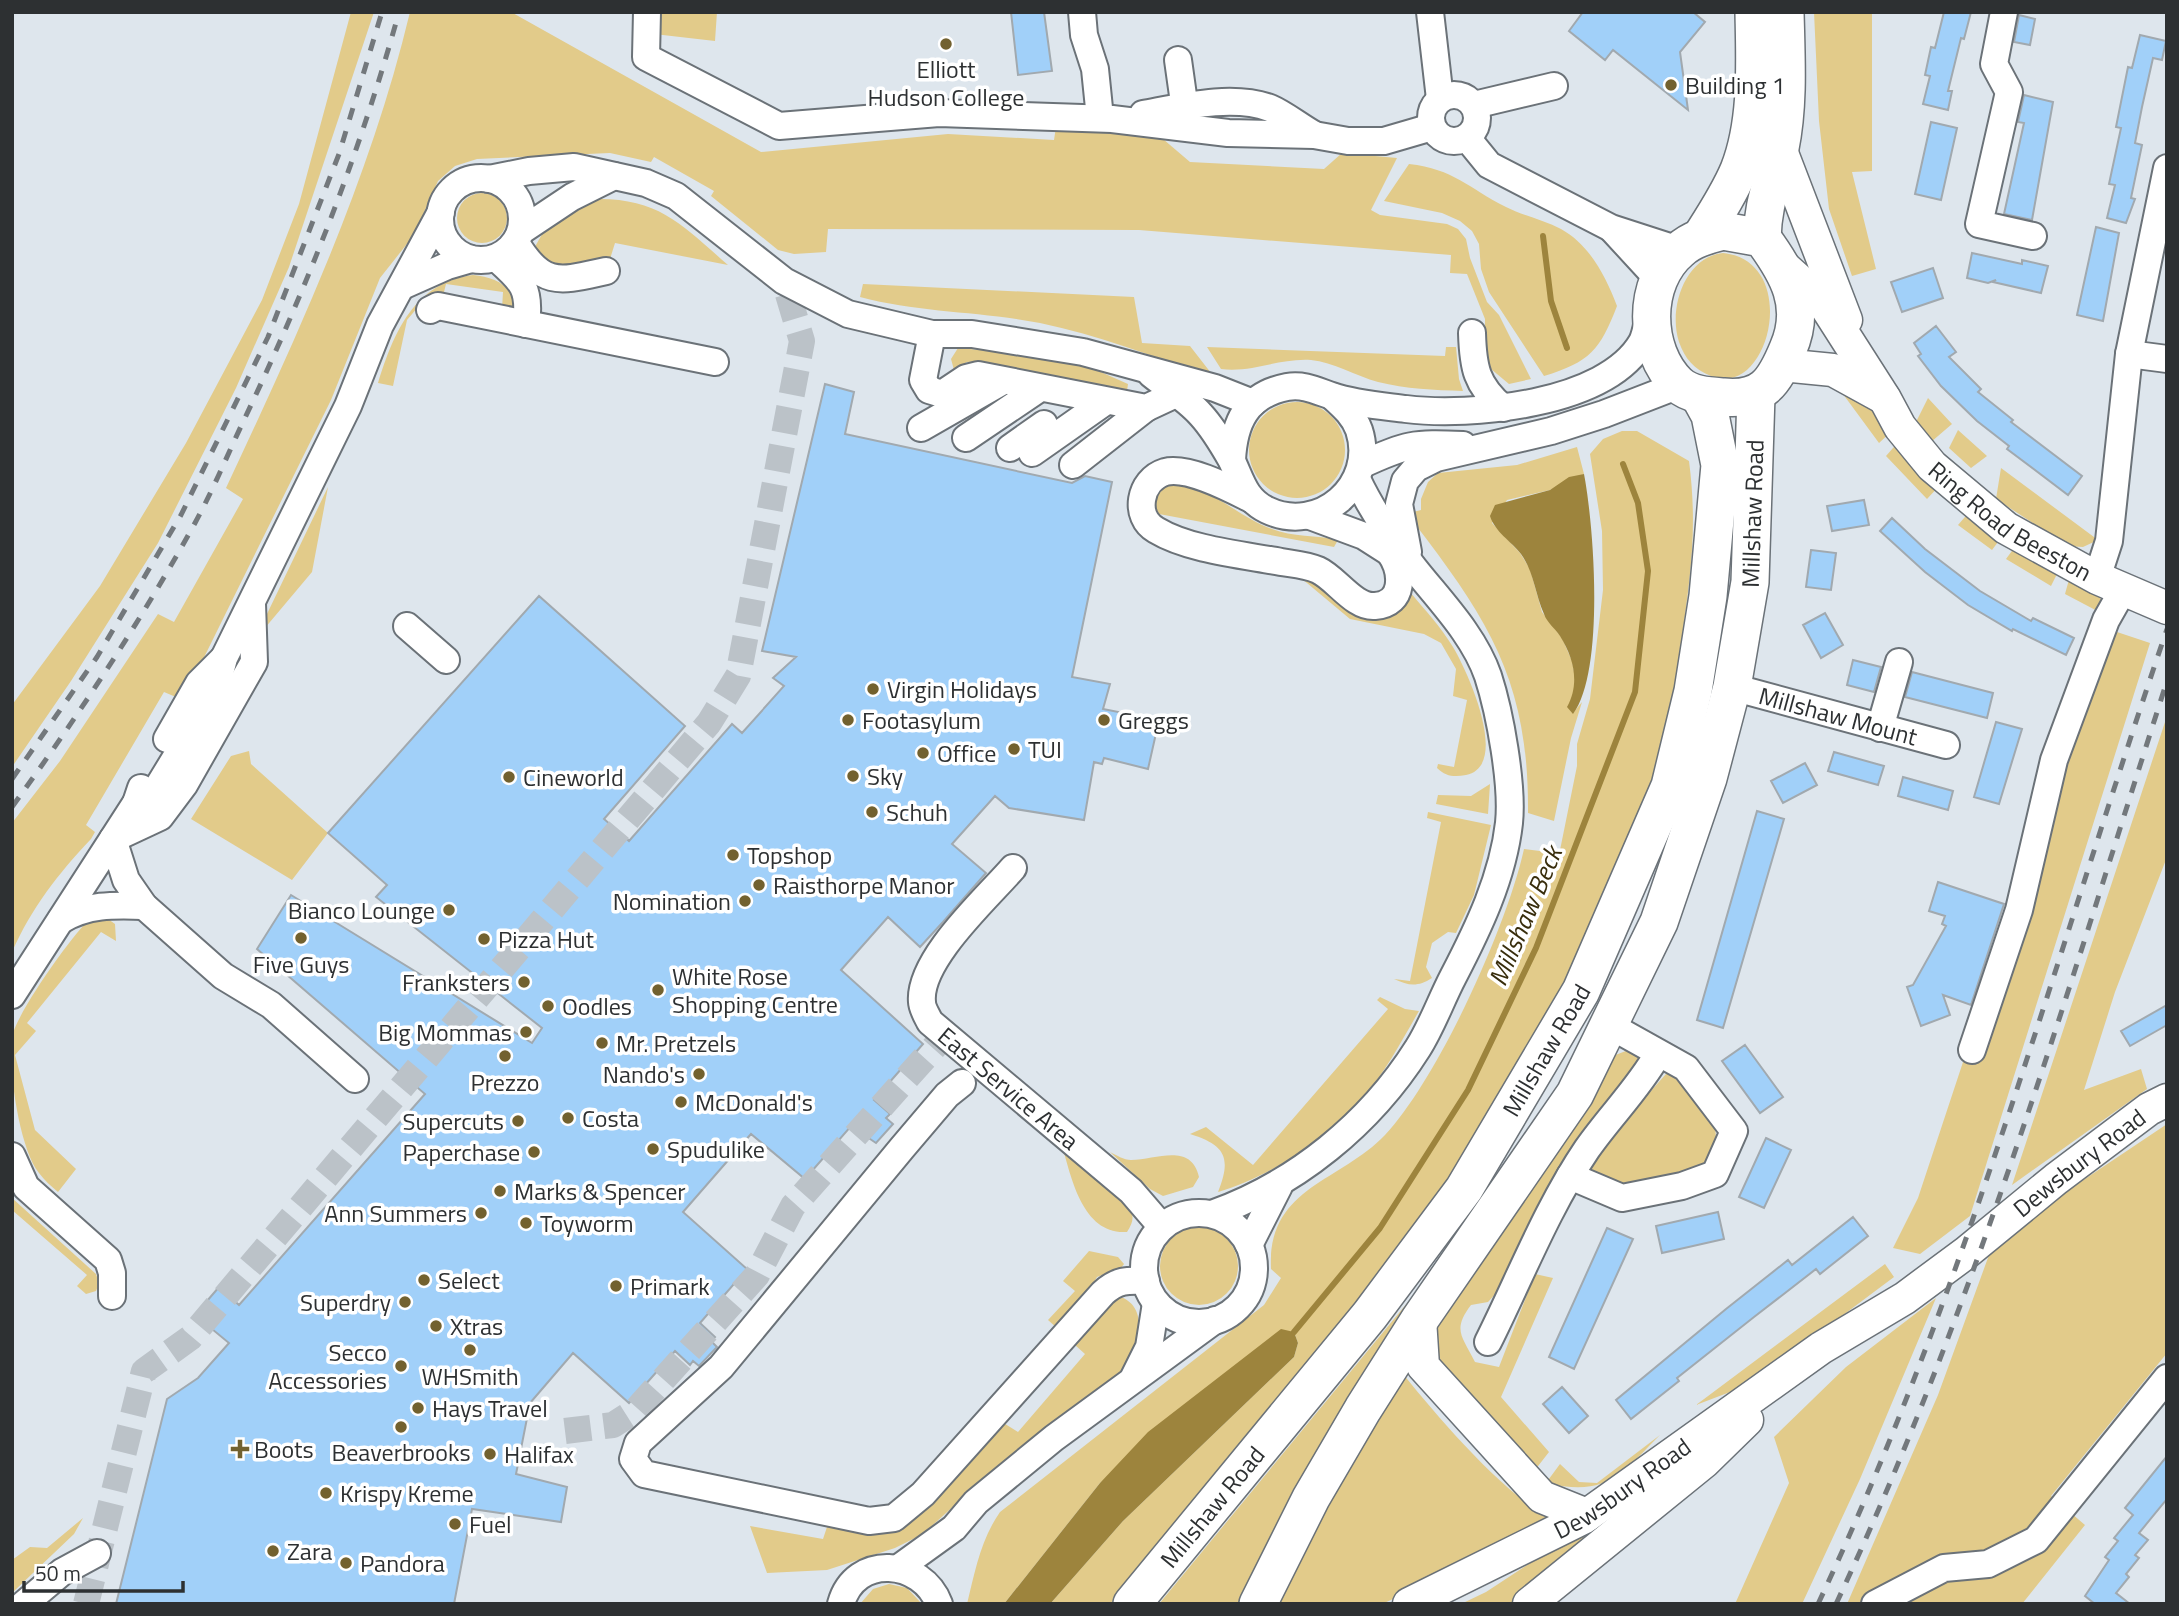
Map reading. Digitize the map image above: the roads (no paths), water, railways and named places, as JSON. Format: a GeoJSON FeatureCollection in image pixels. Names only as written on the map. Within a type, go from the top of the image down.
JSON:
{"type":"FeatureCollection","features":[{"type":"Feature","properties":{"kind":"highway"},"geometry":{"type":"LineString","coordinates":[[1754,12],[1753,91],[1740,167],[1724,201],[1654,295],[1653,337],[1662,361],[1689,390],[1736,399],[1756,395],[1771,382],[1792,341],[1796,314],[1795,292],[1784,267],[1762,238],[1763,203],[1780,148],[1787,94],[1785,12]]}},
{"type":"Feature","properties":{"kind":"highway"},"geometry":{"type":"LineString","coordinates":[[1690,244],[1723,231],[1762,238]]}},
{"type":"Feature","properties":{"kind":"highway","name":"Millshaw Road"},"geometry":{"type":"LineString","coordinates":[[1132,1604],[1370,1315],[1464,1189],[1580,991],[1670,786],[1693,691],[1708,596],[1720,466],[1710,415],[1689,390]]}},
{"type":"Feature","properties":{"kind":"highway","name":"Millshaw Road"},"geometry":{"type":"LineString","coordinates":[[1258,1604],[1311,1498],[1420,1319],[1574,1094],[1659,922],[1708,778],[1732,687],[1751,570],[1756,395]]}},
{"type":"Feature","properties":{"kind":"highway"},"geometry":{"type":"LineString","coordinates":[[1412,1260],[1444,1285]]}},
{"type":"Feature","properties":{"kind":"main road"},"geometry":{"type":"LineString","coordinates":[[1780,148],[1845,313],[1849,341]]}},
{"type":"Feature","properties":{"kind":"main road","name":"Ring Road Beeston"},"geometry":{"type":"LineString","coordinates":[[1784,267],[1823,303],[1900,427],[1932,466],[2006,528],[2110,584],[2167,608]]}},
{"type":"Feature","properties":{"kind":"main road"},"geometry":{"type":"LineString","coordinates":[[1782,365],[1833,370],[1885,399]]}},
{"type":"Feature","properties":{"kind":"main road","name":"Dewsbury Road"},"geometry":{"type":"LineString","coordinates":[[1409,1604],[1587,1515],[1821,1348],[1905,1298],[2148,1109],[2167,1100]]}},
{"type":"Feature","properties":{"kind":"main road"},"geometry":{"type":"LineString","coordinates":[[1420,1319],[1423,1366],[1542,1497],[1587,1515]]}},
{"type":"Feature","properties":{"kind":"main road","name":"Dewsbury Road"},"geometry":{"type":"LineString","coordinates":[[1529,1604],[1704,1462],[1821,1348]]}},
{"type":"Feature","properties":{"kind":"street"},"geometry":{"type":"LineString","coordinates":[[648,12],[646,57],[779,127],[939,113],[1106,118],[1186,117],[1228,133],[1314,135],[1348,141],[1384,141],[1432,127]]}},
{"type":"Feature","properties":{"kind":"street"},"geometry":{"type":"LineString","coordinates":[[1082,12],[1084,35],[1106,118]]}},
{"type":"Feature","properties":{"kind":"street"},"geometry":{"type":"LineString","coordinates":[[1430,12],[1440,99]]}},
{"type":"Feature","properties":{"kind":"street"},"geometry":{"type":"LineString","coordinates":[[2004,12],[1994,64],[2010,92],[1979,224],[2033,236]]}},
{"type":"Feature","properties":{"kind":"street"},"geometry":{"type":"LineString","coordinates":[[1178,60],[1186,117]]}},
{"type":"Feature","properties":{"kind":"street"},"geometry":{"type":"LineString","coordinates":[[1467,138],[1447,141],[1432,127],[1431,112],[1440,99],[1454,94],[1474,105],[1554,86]]}},
{"type":"Feature","properties":{"kind":"street"},"geometry":{"type":"LineString","coordinates":[[1467,138],[1478,119],[1474,105]]}},
{"type":"Feature","properties":{"kind":"street"},"geometry":{"type":"LineString","coordinates":[[1467,138],[1489,165],[1611,228],[1690,244]]}},
{"type":"Feature","properties":{"kind":"street"},"geometry":{"type":"LineString","coordinates":[[489,179],[529,171],[574,167],[646,183],[676,196],[784,281],[848,314],[932,334],[972,334],[1083,352],[1232,393],[1253,403]]}},
{"type":"Feature","properties":{"kind":"street"},"geometry":{"type":"LineString","coordinates":[[1972,1050],[2019,910],[2054,760],[2106,620],[2110,584],[2109,541],[2129,354],[2167,168]]}},
{"type":"Feature","properties":{"kind":"street"},"geometry":{"type":"LineString","coordinates":[[402,286],[447,266],[501,248],[552,208],[614,176]]}},
{"type":"Feature","properties":{"kind":"street"},"geometry":{"type":"LineString","coordinates":[[12,995],[136,803],[156,790],[214,695],[224,658],[295,519],[348,406],[380,325],[444,202],[457,186],[478,178],[489,179],[500,183],[517,198],[521,209],[501,248]]}},
{"type":"Feature","properties":{"kind":"street"},"geometry":{"type":"LineString","coordinates":[[441,212],[443,235],[450,246],[501,248],[549,279],[572,279],[607,271]]}},
{"type":"Feature","properties":{"kind":"street"},"geometry":{"type":"LineString","coordinates":[[1232,460],[1233,435],[1241,417],[1253,403],[1269,392],[1289,386],[1314,388],[1333,397],[1446,412],[1503,408],[1548,399],[1615,369],[1642,341],[1654,295],[1611,228]]}},
{"type":"Feature","properties":{"kind":"street"},"geometry":{"type":"LineString","coordinates":[[501,248],[530,299],[526,324]]}},
{"type":"Feature","properties":{"kind":"street"},"geometry":{"type":"LineString","coordinates":[[430,310],[438,306],[715,362]]}},
{"type":"Feature","properties":{"kind":"street"},"geometry":{"type":"LineString","coordinates":[[1472,333],[1473,366],[1483,386],[1503,408]]}},
{"type":"Feature","properties":{"kind":"street"},"geometry":{"type":"LineString","coordinates":[[932,334],[923,380],[929,390],[942,394],[966,378],[978,375],[1073,394],[1176,394]]}},
{"type":"Feature","properties":{"kind":"street"},"geometry":{"type":"LineString","coordinates":[[2129,354],[2167,359]]}},
{"type":"Feature","properties":{"kind":"street"},"geometry":{"type":"LineString","coordinates":[[1144,369],[1200,414],[1232,460],[1239,482],[1251,499]]}},
{"type":"Feature","properties":{"kind":"street"},"geometry":{"type":"LineString","coordinates":[[1413,567],[1402,530],[1399,504],[1405,481],[1416,468],[1436,458],[1563,427],[1689,390]]}},
{"type":"Feature","properties":{"kind":"street"},"geometry":{"type":"LineString","coordinates":[[998,446],[1073,394]]}},
{"type":"Feature","properties":{"kind":"street"},"geometry":{"type":"LineString","coordinates":[[998,446],[1073,394]]}},
{"type":"Feature","properties":{"kind":"street"},"geometry":{"type":"LineString","coordinates":[[998,446],[1073,394]]}},
{"type":"Feature","properties":{"kind":"street"},"geometry":{"type":"LineString","coordinates":[[998,446],[1073,394]]}},
{"type":"Feature","properties":{"kind":"street"},"geometry":{"type":"LineString","coordinates":[[1130,1384],[1149,1347],[1151,1292],[1146,1251],[1162,1227],[1186,1214],[1212,1214],[1279,1186],[1360,1122],[1418,1048],[1490,896],[1509,823],[1503,747],[1488,675],[1453,614],[1413,567],[1370,507],[1359,472],[1359,429],[1349,412],[1333,397]]}},
{"type":"Feature","properties":{"kind":"street"},"geometry":{"type":"LineString","coordinates":[[1390,553],[1400,568],[1401,584],[1392,597],[1379,606],[1369,607],[1358,602],[1336,581],[1316,569],[1220,550],[1154,530],[1142,517],[1140,505],[1145,490],[1154,479],[1166,472],[1182,472],[1222,484],[1266,510],[1289,517],[1310,516],[1327,510],[1344,497],[1359,472],[1401,447],[1425,442],[1485,446]]}},
{"type":"Feature","properties":{"kind":"street"},"geometry":{"type":"LineString","coordinates":[[1310,516],[1364,536],[1413,567]]}},
{"type":"Feature","properties":{"kind":"street"},"geometry":{"type":"LineString","coordinates":[[113,839],[141,829],[168,810],[221,722],[254,662],[252,602]]}},
{"type":"Feature","properties":{"kind":"street"},"geometry":{"type":"LineString","coordinates":[[407,626],[446,660]]}},
{"type":"Feature","properties":{"kind":"street"},"geometry":{"type":"LineString","coordinates":[[1884,728],[1902,663]]}},
{"type":"Feature","properties":{"kind":"street","name":"Millshaw Mount"},"geometry":{"type":"LineString","coordinates":[[1732,687],[1945,746]]}},
{"type":"Feature","properties":{"kind":"street"},"geometry":{"type":"LineString","coordinates":[[113,839],[123,872],[144,906],[223,976],[271,1005],[355,1079]]}},
{"type":"Feature","properties":{"kind":"street","name":"East Service Area"},"geometry":{"type":"LineString","coordinates":[[1013,868],[938,955],[925,979],[922,1003],[930,1022],[1131,1191],[1162,1227]]}},
{"type":"Feature","properties":{"kind":"street"},"geometry":{"type":"LineString","coordinates":[[91,873],[123,872]]}},
{"type":"Feature","properties":{"kind":"street"},"geometry":{"type":"LineString","coordinates":[[61,920],[78,910],[96,905],[144,906]]}},
{"type":"Feature","properties":{"kind":"street","name":"Millshaw Road"},"geometry":{"type":"LineString","coordinates":[[1570,1176],[1622,1198],[1682,1185],[1715,1174],[1734,1131],[1686,1068],[1607,1024]]}},
{"type":"Feature","properties":{"kind":"street"},"geometry":{"type":"LineString","coordinates":[[1488,1342],[1570,1176],[1602,1129],[1643,1079],[1658,1054]]}},
{"type":"Feature","properties":{"kind":"street"},"geometry":{"type":"LineString","coordinates":[[962,1083],[947,1095],[720,1367],[638,1443],[633,1460],[644,1474],[869,1521],[894,1518],[923,1494],[1114,1283],[1126,1280],[1151,1292],[1183,1320],[1215,1320]]}},
{"type":"Feature","properties":{"kind":"street"},"geometry":{"type":"LineString","coordinates":[[12,1156],[19,1184],[108,1260],[112,1273],[112,1296]]}},
{"type":"Feature","properties":{"kind":"street"},"geometry":{"type":"LineString","coordinates":[[1249,1245],[1279,1186]]}},
{"type":"Feature","properties":{"kind":"street"},"geometry":{"type":"LineString","coordinates":[[900,1567],[954,1528],[1001,1479],[1215,1320],[1232,1312],[1244,1298],[1252,1281],[1254,1263],[1249,1245],[1237,1228],[1212,1214]]}},
{"type":"Feature","properties":{"kind":"street"},"geometry":{"type":"LineString","coordinates":[[1875,1604],[1944,1568],[1988,1564],[2036,1540],[2167,1378]]}},
{"type":"Feature","properties":{"kind":"street"},"geometry":{"type":"LineString","coordinates":[[934,1594],[954,1528]]}},
{"type":"Feature","properties":{"kind":"street"},"geometry":{"type":"LineString","coordinates":[[24,1604],[62,1572],[97,1553]]}},
{"type":"Feature","properties":{"kind":"street"},"geometry":{"type":"LineString","coordinates":[[841,1604],[852,1583],[866,1572],[882,1567],[900,1567],[916,1574],[934,1594]]}},
{"type":"Feature","properties":{"kind":"waterway","name":"Millshaw Beck"},"geometry":{"type":"LineString","coordinates":[[1543,236],[1551,301],[1567,348]]}},
{"type":"Feature","properties":{"kind":"waterway","name":"Millshaw Beck"},"geometry":{"type":"LineString","coordinates":[[1294,1332],[1380,1228],[1468,1090],[1536,948],[1635,692],[1648,571],[1638,503],[1623,464]]}},
{"type":"Feature","properties":{"kind":"tunnel"},"geometry":{"type":"LineString","coordinates":[[86,1604],[144,1371],[190,1338],[709,723],[738,676],[802,341],[784,281]]}},
{"type":"Feature","properties":{"kind":"tunnel"},"geometry":{"type":"LineString","coordinates":[[565,1431],[613,1425],[635,1411],[757,1275],[793,1206],[945,1035]]}},
{"type":"Feature","properties":{"kind":"railway"},"geometry":{"type":"LineString","coordinates":[[12,779],[97,657],[181,515],[268,337],[339,154],[382,12]]}},
{"type":"Feature","properties":{"kind":"railway"},"geometry":{"type":"LineString","coordinates":[[12,807],[131,632],[208,498],[310,271],[367,117],[399,12]]}},
{"type":"Feature","properties":{"kind":"railway"},"geometry":{"type":"LineString","coordinates":[[1818,1604],[1871,1485],[1920,1364],[1964,1243],[2167,629]]}},
{"type":"Feature","properties":{"kind":"railway"},"geometry":{"type":"LineString","coordinates":[[1836,1604],[1886,1492],[1975,1264],[2055,1032],[2167,681]]}},
{"type":"Feature","properties":{"kind":"place","name":"Elliott Hudson College"},"geometry":{"type":"Point","coordinates":[946,44]}},
{"type":"Feature","properties":{"kind":"place","name":"Building 1"},"geometry":{"type":"Point","coordinates":[1671,85]}},
{"type":"Feature","properties":{"kind":"place","name":"Virgin Holidays"},"geometry":{"type":"Point","coordinates":[873,689]}},
{"type":"Feature","properties":{"kind":"place","name":"Footasylum"},"geometry":{"type":"Point","coordinates":[848,720]}},
{"type":"Feature","properties":{"kind":"place","name":"Greggs"},"geometry":{"type":"Point","coordinates":[1104,720]}},
{"type":"Feature","properties":{"kind":"place","name":"TUI"},"geometry":{"type":"Point","coordinates":[1014,749]}},
{"type":"Feature","properties":{"kind":"place","name":"Office"},"geometry":{"type":"Point","coordinates":[923,753]}},
{"type":"Feature","properties":{"kind":"place","name":"Sky"},"geometry":{"type":"Point","coordinates":[853,776]}},
{"type":"Feature","properties":{"kind":"place","name":"Cineworld"},"geometry":{"type":"Point","coordinates":[509,777]}},
{"type":"Feature","properties":{"kind":"place","name":"Schuh"},"geometry":{"type":"Point","coordinates":[872,812]}},
{"type":"Feature","properties":{"kind":"place","name":"Topshop"},"geometry":{"type":"Point","coordinates":[733,855]}},
{"type":"Feature","properties":{"kind":"place","name":"Raisthorpe Manor"},"geometry":{"type":"Point","coordinates":[759,885]}},
{"type":"Feature","properties":{"kind":"place","name":"Nomination"},"geometry":{"type":"Point","coordinates":[745,901]}},
{"type":"Feature","properties":{"kind":"place","name":"Bianco Lounge"},"geometry":{"type":"Point","coordinates":[449,910]}},
{"type":"Feature","properties":{"kind":"place","name":"Five Guys"},"geometry":{"type":"Point","coordinates":[301,938]}},
{"type":"Feature","properties":{"kind":"place","name":"Pizza Hut"},"geometry":{"type":"Point","coordinates":[484,939]}},
{"type":"Feature","properties":{"kind":"place","name":"Franksters"},"geometry":{"type":"Point","coordinates":[524,982]}},
{"type":"Feature","properties":{"kind":"place","name":"White Rose Shopping Centre"},"geometry":{"type":"Point","coordinates":[658,990]}},
{"type":"Feature","properties":{"kind":"place","name":"Oodles"},"geometry":{"type":"Point","coordinates":[548,1006]}},
{"type":"Feature","properties":{"kind":"place","name":"Big Mommas"},"geometry":{"type":"Point","coordinates":[526,1032]}},
{"type":"Feature","properties":{"kind":"place","name":"Mr. Pretzels"},"geometry":{"type":"Point","coordinates":[602,1043]}},
{"type":"Feature","properties":{"kind":"place","name":"Prezzo"},"geometry":{"type":"Point","coordinates":[505,1056]}},
{"type":"Feature","properties":{"kind":"place","name":"Nando's"},"geometry":{"type":"Point","coordinates":[699,1074]}},
{"type":"Feature","properties":{"kind":"place","name":"McDonald's"},"geometry":{"type":"Point","coordinates":[681,1102]}},
{"type":"Feature","properties":{"kind":"place","name":"Costa"},"geometry":{"type":"Point","coordinates":[568,1118]}},
{"type":"Feature","properties":{"kind":"place","name":"Supercuts"},"geometry":{"type":"Point","coordinates":[518,1121]}},
{"type":"Feature","properties":{"kind":"place","name":"Spudulike"},"geometry":{"type":"Point","coordinates":[653,1149]}},
{"type":"Feature","properties":{"kind":"place","name":"Paperchase"},"geometry":{"type":"Point","coordinates":[534,1152]}},
{"type":"Feature","properties":{"kind":"place","name":"Marks & Spencer"},"geometry":{"type":"Point","coordinates":[500,1191]}},
{"type":"Feature","properties":{"kind":"place","name":"Ann Summers"},"geometry":{"type":"Point","coordinates":[481,1213]}},
{"type":"Feature","properties":{"kind":"place","name":"Toyworm"},"geometry":{"type":"Point","coordinates":[526,1223]}},
{"type":"Feature","properties":{"kind":"place","name":"Select"},"geometry":{"type":"Point","coordinates":[424,1280]}},
{"type":"Feature","properties":{"kind":"place","name":"Primark"},"geometry":{"type":"Point","coordinates":[616,1286]}},
{"type":"Feature","properties":{"kind":"place","name":"Superdry"},"geometry":{"type":"Point","coordinates":[405,1302]}},
{"type":"Feature","properties":{"kind":"place","name":"Xtras"},"geometry":{"type":"Point","coordinates":[436,1326]}},
{"type":"Feature","properties":{"kind":"place","name":"WHSmith"},"geometry":{"type":"Point","coordinates":[470,1350]}},
{"type":"Feature","properties":{"kind":"place","name":"Secco Accessories"},"geometry":{"type":"Point","coordinates":[401,1366]}},
{"type":"Feature","properties":{"kind":"place","name":"Hays Travel"},"geometry":{"type":"Point","coordinates":[418,1408]}},
{"type":"Feature","properties":{"kind":"place","name":"Beaverbrooks"},"geometry":{"type":"Point","coordinates":[401,1427]}},
{"type":"Feature","properties":{"kind":"place","name":"Boots"},"geometry":{"type":"Point","coordinates":[240,1449]}},
{"type":"Feature","properties":{"kind":"place","name":"Halifax"},"geometry":{"type":"Point","coordinates":[490,1454]}},
{"type":"Feature","properties":{"kind":"place","name":"Krispy Kreme"},"geometry":{"type":"Point","coordinates":[326,1493]}},
{"type":"Feature","properties":{"kind":"place","name":"Fuel"},"geometry":{"type":"Point","coordinates":[455,1524]}},
{"type":"Feature","properties":{"kind":"place","name":"Zara"},"geometry":{"type":"Point","coordinates":[273,1551]}},
{"type":"Feature","properties":{"kind":"place","name":"Pandora"},"geometry":{"type":"Point","coordinates":[346,1563]}}]}
